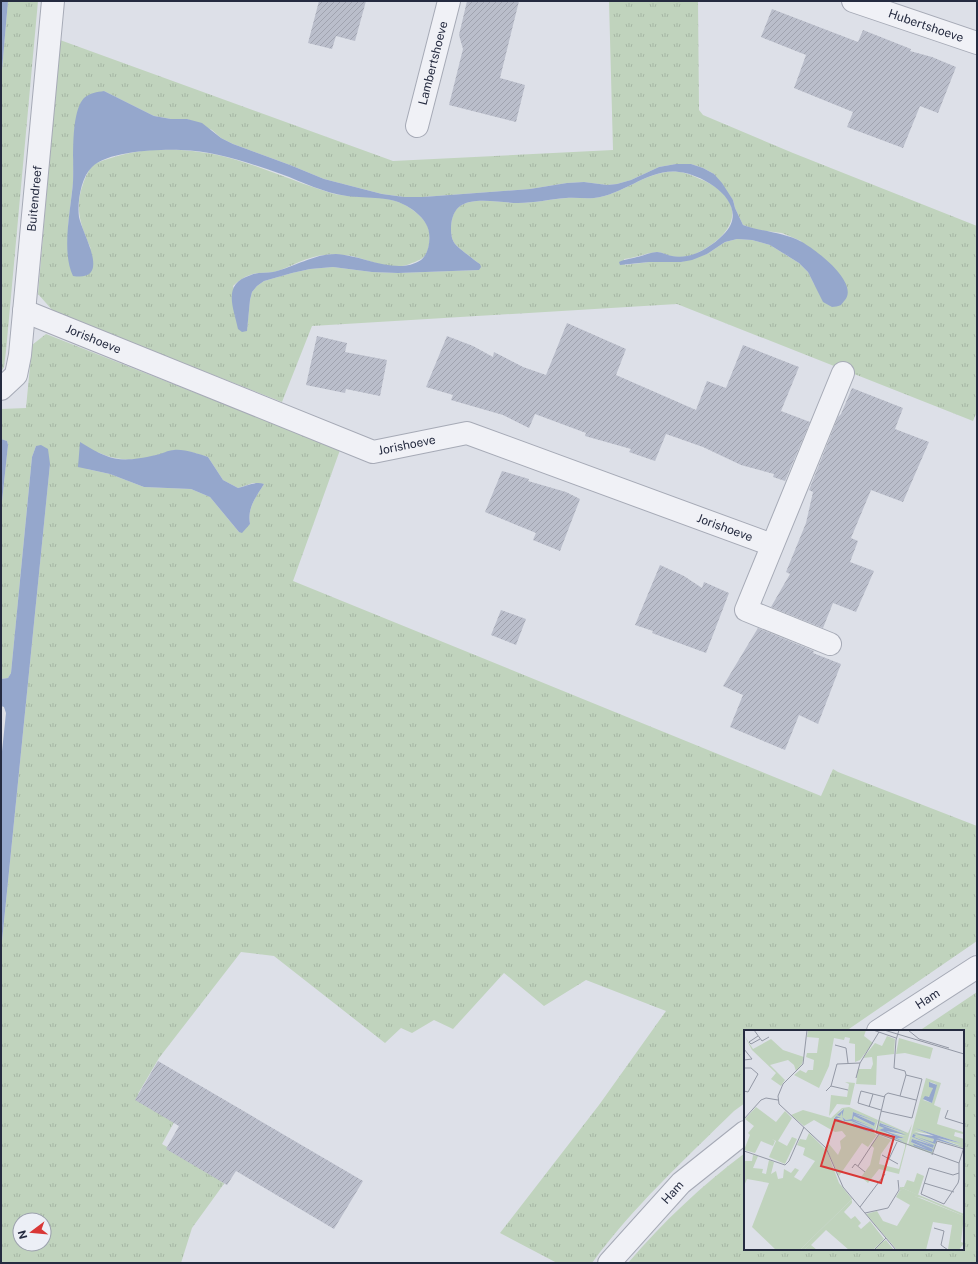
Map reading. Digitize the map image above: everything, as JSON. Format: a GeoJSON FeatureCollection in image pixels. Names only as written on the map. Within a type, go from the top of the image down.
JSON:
{"type":"FeatureCollection","features":[{"type":"Feature","properties":{"kind":"street","name":"Buitendreef"},"geometry":{"type":"LineString","coordinates":[[1,389],[16,375],[20,356],[53,1]]}},
{"type":"Feature","properties":{"kind":"street","name":"Lambertshoeve"},"geometry":{"type":"LineString","coordinates":[[417,126],[449,1]]}},
{"type":"Feature","properties":{"kind":"street","name":"Hubertshoeve"},"geometry":{"type":"LineString","coordinates":[[853,1],[977,43]]}},
{"type":"Feature","properties":{"kind":"street","name":"Jorishoeve"},"geometry":{"type":"LineString","coordinates":[[24,311],[373,452],[467,433],[772,545]]}},
{"type":"Feature","properties":{"kind":"street"},"geometry":{"type":"LineString","coordinates":[[830,644],[746,610],[843,373]]}},
{"type":"Feature","properties":{"kind":"street","name":"Ham"},"geometry":{"type":"LineString","coordinates":[[880,1030],[977,967]]}},
{"type":"Feature","properties":{"kind":"street","name":"Ham"},"geometry":{"type":"LineString","coordinates":[[609,1263],[681,1183],[744,1133]]}},
{"type":"Feature","properties":{"kind":"green space"},"geometry":{"type":"Polygon","coordinates":[[[8,1],[38,1],[6,351],[4,367],[1,372],[1,81],[8,1]]]}},
{"type":"Feature","properties":{"kind":"green space"},"geometry":{"type":"Polygon","coordinates":[[[609,1],[698,1],[699,110],[703,115],[793,153],[977,226],[977,412],[973,421],[677,304],[312,326],[282,402],[54,312],[38,294],[60,40],[393,161],[613,150],[609,1]],[[104,91],[78,111],[75,127],[73,183],[68,226],[91,249],[84,233],[79,209],[80,193],[89,170],[92,166],[99,162],[124,154],[152,150],[180,150],[208,153],[249,164],[331,193],[391,200],[401,203],[412,210],[422,218],[427,225],[430,240],[426,254],[421,259],[405,266],[389,266],[352,256],[328,255],[312,257],[274,272],[256,273],[243,278],[233,286],[247,330],[252,292],[264,281],[292,273],[310,269],[333,267],[372,272],[398,273],[479,270],[480,264],[458,247],[453,241],[451,234],[451,223],[455,211],[465,204],[479,201],[518,203],[570,198],[594,198],[616,192],[658,174],[669,172],[689,174],[705,181],[719,190],[728,200],[732,210],[732,220],[719,239],[695,254],[677,257],[659,252],[624,259],[625,265],[649,262],[681,262],[707,254],[725,242],[737,239],[752,240],[770,245],[799,263],[808,272],[815,286],[801,241],[782,233],[757,230],[743,225],[733,200],[714,174],[691,164],[676,164],[659,167],[631,180],[617,184],[607,185],[584,182],[567,183],[530,189],[423,197],[404,197],[382,194],[324,179],[233,144],[221,138],[212,130],[187,119],[171,119],[154,116],[104,91]]]}},
{"type":"Feature","properties":{"kind":"green space"},"geometry":{"type":"Polygon","coordinates":[[[46,334],[340,450],[293,581],[821,796],[833,769],[977,826],[977,941],[847,1030],[744,1030],[744,1104],[734,1111],[660,1184],[624,1223],[592,1263],[557,1263],[500,1233],[599,1105],[666,1011],[586,980],[544,1006],[504,973],[453,1029],[434,1020],[412,1033],[401,1028],[385,1043],[274,956],[241,952],[159,1058],[138,1094],[177,1117],[162,1144],[226,1181],[192,1228],[181,1263],[1,1263],[1,951],[50,464],[36,446],[32,457],[11,673],[8,678],[1,679],[1,511],[8,445],[7,441],[1,439],[1,409],[26,408],[32,345],[46,334]],[[174,450],[145,458],[127,459],[107,456],[97,452],[87,469],[110,474],[144,487],[191,489],[210,497],[239,532],[250,524],[249,518],[251,508],[255,498],[264,484],[253,483],[238,488],[223,480],[208,457],[191,452],[174,450]]]}},
{"type":"Feature","properties":{"kind":"green space"},"geometry":{"type":"Polygon","coordinates":[[[977,992],[977,1263],[628,1263],[655,1233],[684,1205],[744,1154],[744,1250],[964,1250],[964,1030],[920,1030],[977,992]]]}},
{"type":"Feature","properties":{"kind":"water"},"geometry":{"type":"Polygon","coordinates":[[[1,1],[8,1],[1,81],[1,1]]]}},
{"type":"Feature","properties":{"kind":"water"},"geometry":{"type":"Polygon","coordinates":[[[104,91],[154,116],[171,119],[187,119],[202,123],[221,138],[233,144],[324,179],[382,194],[404,197],[423,197],[530,189],[567,183],[584,182],[607,185],[617,184],[631,180],[659,167],[676,164],[691,164],[714,174],[722,183],[733,200],[743,225],[788,236],[802,242],[817,252],[834,267],[846,284],[848,293],[841,305],[832,307],[823,302],[808,272],[799,263],[770,245],[752,240],[737,239],[725,242],[707,254],[692,260],[681,262],[649,262],[620,265],[619,262],[621,261],[654,252],[679,257],[693,255],[718,240],[731,224],[733,213],[730,203],[723,194],[702,179],[690,174],[668,172],[657,174],[605,196],[594,198],[569,198],[518,203],[479,201],[465,204],[455,211],[451,223],[451,234],[453,241],[458,247],[480,264],[481,267],[479,270],[398,273],[372,272],[333,267],[310,269],[292,273],[264,281],[257,286],[252,292],[250,300],[247,331],[242,332],[238,329],[232,304],[232,297],[236,284],[242,279],[256,273],[281,270],[312,258],[336,254],[390,265],[401,266],[412,264],[424,257],[428,248],[429,232],[426,224],[421,217],[412,210],[395,201],[379,198],[338,195],[232,158],[181,150],[134,152],[110,157],[100,162],[88,171],[85,177],[79,198],[79,217],[92,255],[93,264],[91,272],[85,276],[73,276],[69,266],[67,242],[73,182],[75,126],[80,105],[84,98],[96,92],[104,91]]]}},
{"type":"Feature","properties":{"kind":"water"},"geometry":{"type":"Polygon","coordinates":[[[1,439],[7,441],[8,445],[1,511],[1,439]]]}},
{"type":"Feature","properties":{"kind":"water"},"geometry":{"type":"Polygon","coordinates":[[[80,442],[108,457],[116,459],[144,458],[172,450],[187,451],[208,457],[223,480],[238,488],[254,483],[264,484],[255,498],[251,508],[249,518],[250,524],[242,533],[239,532],[210,497],[191,489],[144,487],[110,474],[78,467],[80,442]]]}},
{"type":"Feature","properties":{"kind":"water"},"geometry":{"type":"Polygon","coordinates":[[[41,445],[48,449],[50,464],[1,951],[1,761],[6,713],[4,707],[1,706],[1,679],[8,678],[11,673],[32,457],[36,446],[41,445]]]}},
{"type":"Feature","properties":{"kind":"building"},"geometry":{"type":"Polygon","coordinates":[[[319,1],[366,1],[355,41],[336,36],[332,49],[308,43],[319,1]]]}},
{"type":"Feature","properties":{"kind":"building"},"geometry":{"type":"Polygon","coordinates":[[[467,1],[519,1],[500,78],[525,85],[516,122],[449,105],[463,49],[459,35],[467,1]]]}},
{"type":"Feature","properties":{"kind":"building"},"geometry":{"type":"Polygon","coordinates":[[[772,9],[858,42],[863,30],[911,49],[910,51],[932,57],[956,67],[938,113],[920,106],[903,148],[847,127],[853,112],[794,88],[806,55],[761,37],[772,9]]]}},
{"type":"Feature","properties":{"kind":"building"},"geometry":{"type":"Polygon","coordinates":[[[567,323],[626,349],[616,375],[696,410],[707,381],[726,388],[743,345],[799,367],[781,411],[810,422],[785,481],[773,477],[774,474],[741,465],[703,447],[666,434],[655,461],[629,452],[631,449],[585,436],[586,433],[535,414],[529,428],[503,415],[451,400],[453,395],[426,387],[447,336],[473,346],[493,357],[494,352],[523,367],[546,375],[567,323]]]}},
{"type":"Feature","properties":{"kind":"building"},"geometry":{"type":"Polygon","coordinates":[[[317,336],[347,343],[345,352],[387,360],[380,396],[346,389],[345,393],[306,385],[317,336]]]}},
{"type":"Feature","properties":{"kind":"building"},"geometry":{"type":"Polygon","coordinates":[[[852,388],[903,408],[895,429],[929,442],[903,502],[871,490],[851,538],[858,541],[850,562],[874,571],[856,612],[833,603],[823,628],[771,607],[790,574],[786,572],[806,523],[813,492],[809,490],[838,417],[841,414],[852,388]]]}},
{"type":"Feature","properties":{"kind":"building"},"geometry":{"type":"Polygon","coordinates":[[[502,471],[529,479],[528,481],[566,492],[580,499],[560,551],[533,540],[536,533],[485,512],[502,471]]]}},
{"type":"Feature","properties":{"kind":"building"},"geometry":{"type":"Polygon","coordinates":[[[660,565],[684,576],[702,588],[704,582],[729,593],[706,653],[652,633],[653,631],[635,625],[660,565]]]}},
{"type":"Feature","properties":{"kind":"building"},"geometry":{"type":"Polygon","coordinates":[[[501,610],[526,619],[516,645],[491,635],[501,610]]]}},
{"type":"Feature","properties":{"kind":"building"},"geometry":{"type":"Polygon","coordinates":[[[758,628],[841,664],[818,724],[799,715],[785,750],[730,727],[743,695],[723,686],[758,628]]]}},
{"type":"Feature","properties":{"kind":"building"},"geometry":{"type":"Polygon","coordinates":[[[158,1061],[363,1181],[334,1229],[236,1171],[227,1185],[166,1149],[179,1126],[135,1100],[158,1061]]]}}]}
